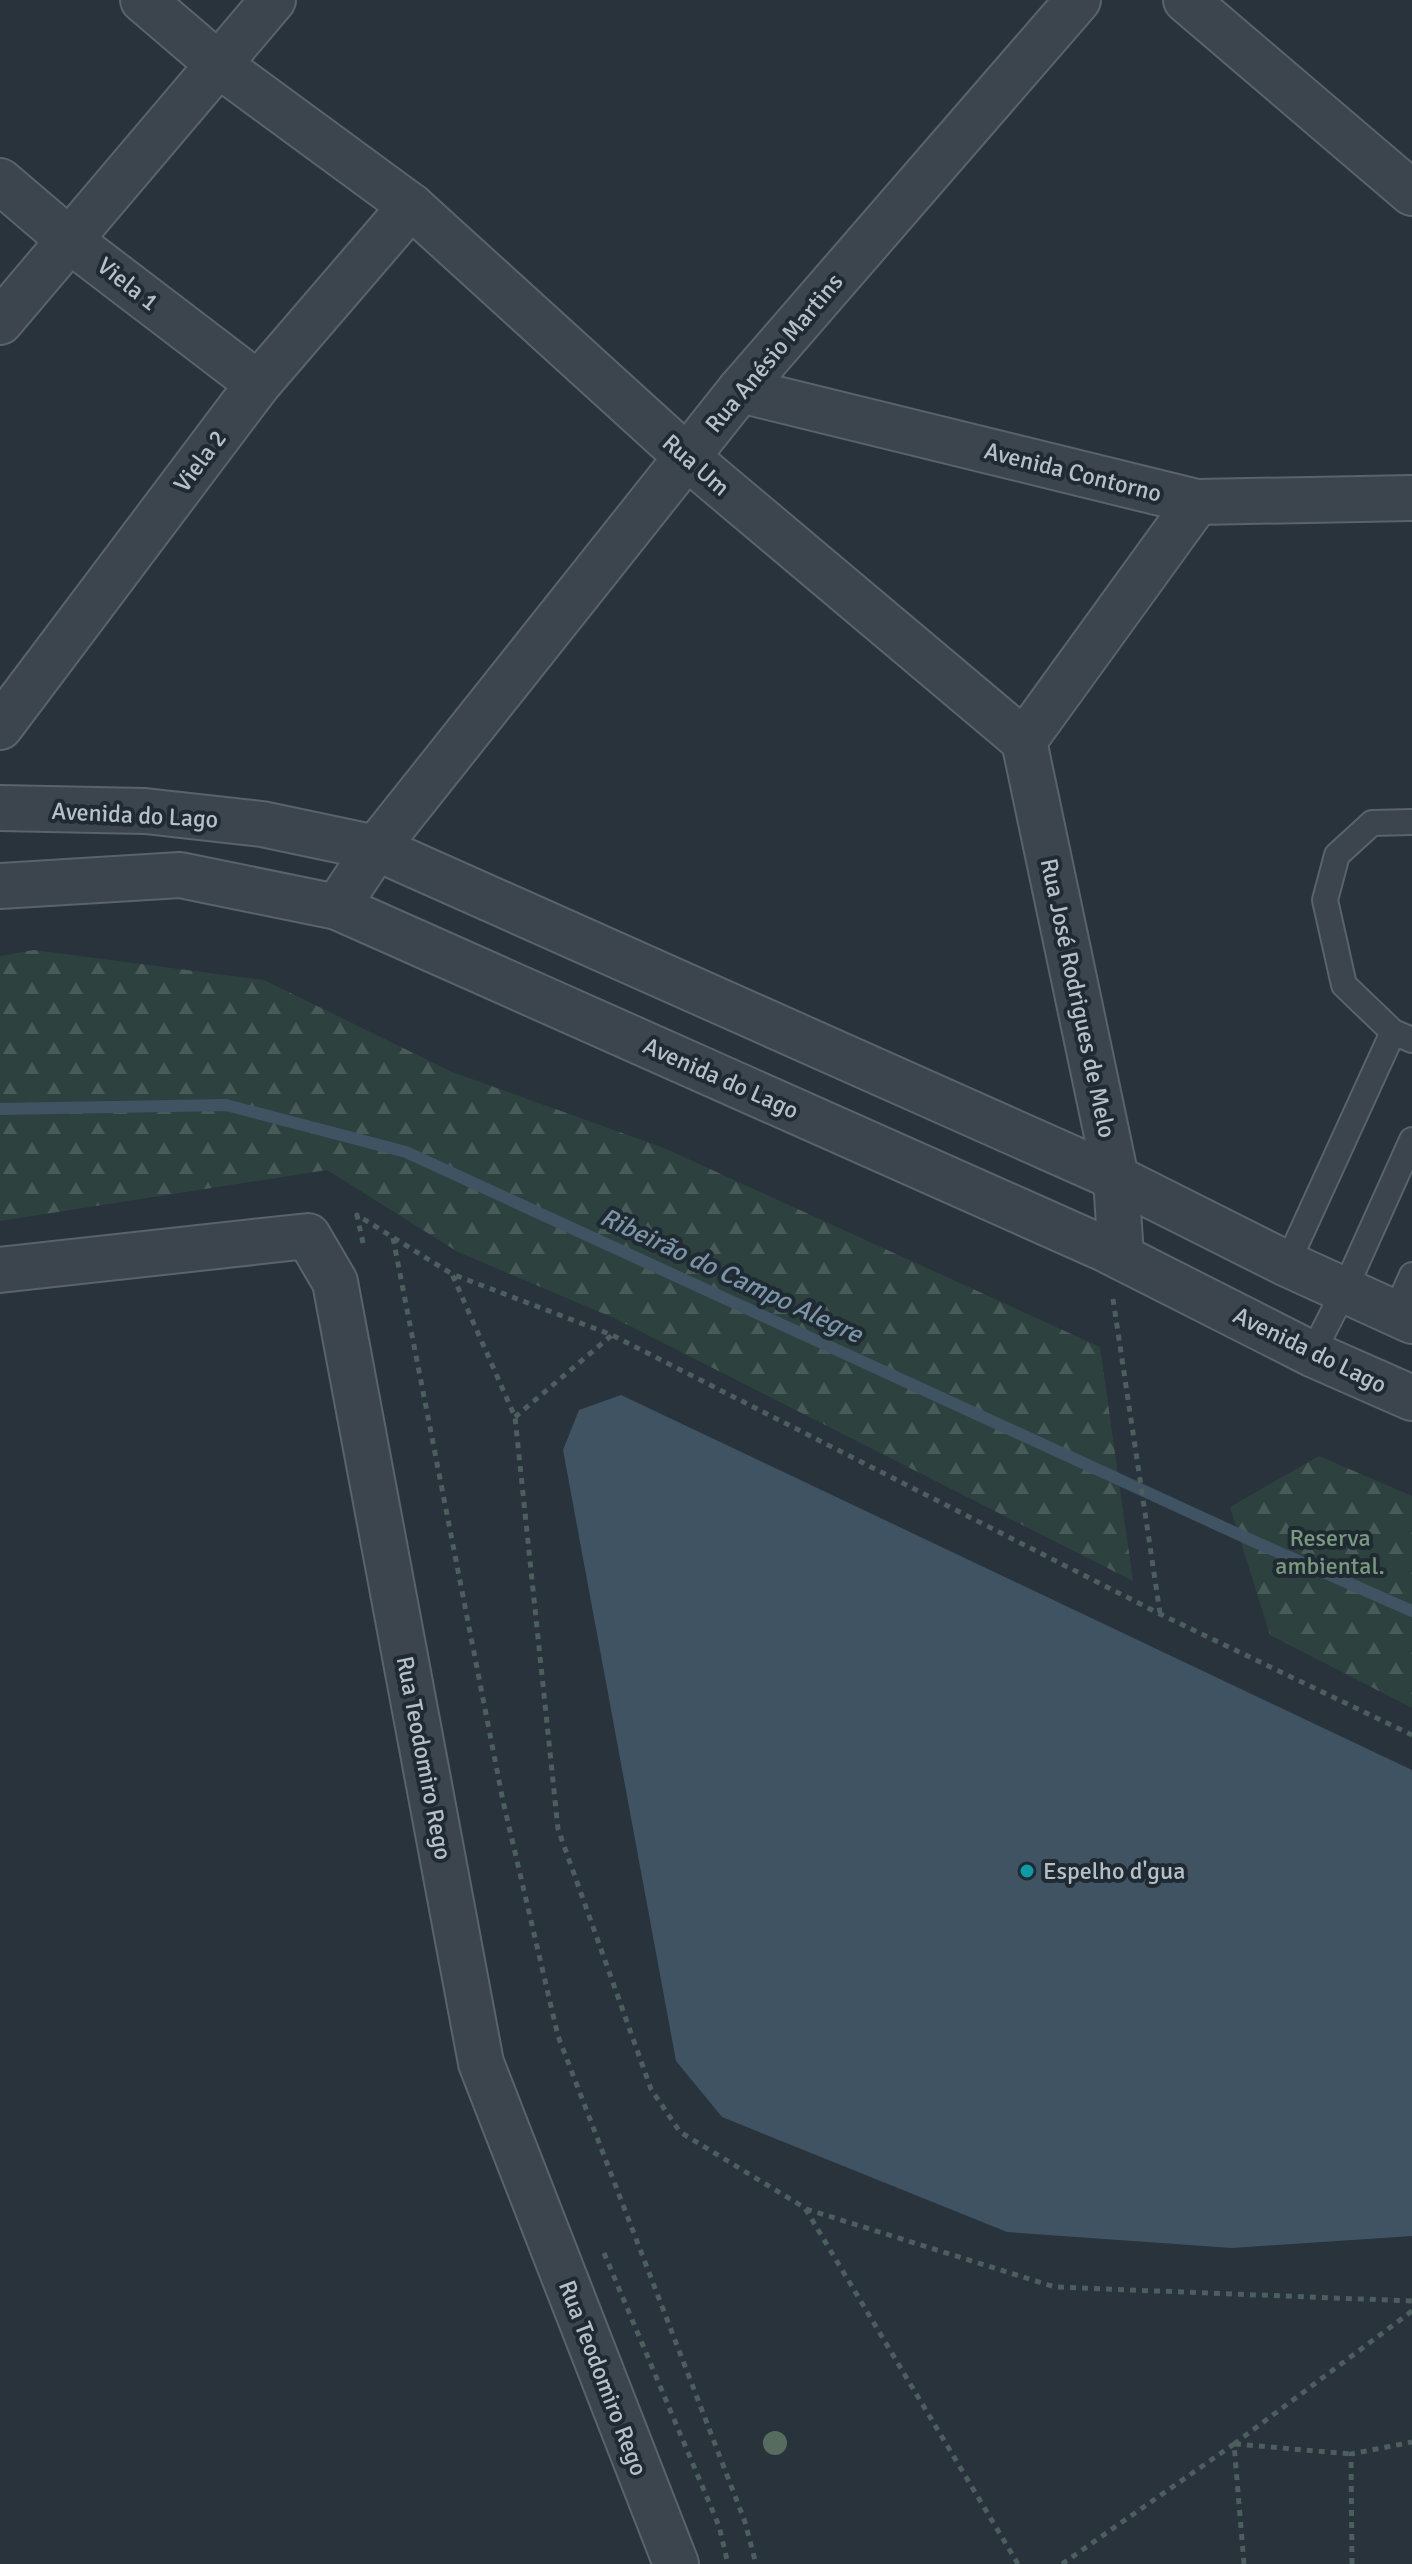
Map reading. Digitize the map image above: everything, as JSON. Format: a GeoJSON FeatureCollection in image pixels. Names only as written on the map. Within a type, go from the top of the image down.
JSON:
{"type":"FeatureCollection","features":[{"type":"Feature","properties":{"kind":"street","name":"Rua Um"},"geometry":{"type":"LineString","coordinates":[[143,0],[219,65],[411,206],[688,458],[1024,741]]}},
{"type":"Feature","properties":{"kind":"street"},"geometry":{"type":"LineString","coordinates":[[0,322],[273,0]]}},
{"type":"Feature","properties":{"kind":"street","name":"Rua Anésio Martins"},"geometry":{"type":"LineString","coordinates":[[337,907],[376,848],[740,390],[1078,0]]}},
{"type":"Feature","properties":{"kind":"street"},"geometry":{"type":"LineString","coordinates":[[1186,0],[1412,193]]}},
{"type":"Feature","properties":{"kind":"street","name":"Viela 1"},"geometry":{"type":"LineString","coordinates":[[0,181],[68,239],[258,384]]}},
{"type":"Feature","properties":{"kind":"street","name":"Viela 2"},"geometry":{"type":"LineString","coordinates":[[0,727],[258,384],[411,206]]}},
{"type":"Feature","properties":{"kind":"street","name":"Avenida Contorno"},"geometry":{"type":"LineString","coordinates":[[740,390],[1197,502],[1412,498]]}},
{"type":"Feature","properties":{"kind":"street"},"geometry":{"type":"LineString","coordinates":[[1024,741],[1197,502]]}},
{"type":"Feature","properties":{"kind":"street","name":"Rua José Rodrigues de Melo"},"geometry":{"type":"LineString","coordinates":[[1024,741],[1116,1178],[1113,1253]]}},
{"type":"Feature","properties":{"kind":"street","name":"Avenida do Lago"},"geometry":{"type":"LineString","coordinates":[[0,808],[145,811],[262,824],[376,848],[1116,1178],[1344,1291],[1406,1303]]}},
{"type":"Feature","properties":{"kind":"street","name":"Avenida do Lago"},"geometry":{"type":"LineString","coordinates":[[0,886],[180,875],[337,907],[1113,1253],[1312,1354],[1412,1398]]}},
{"type":"Feature","properties":{"kind":"street","name":"Rua Teodomiro Rego"},"geometry":{"type":"LineString","coordinates":[[0,1270],[308,1236],[335,1282],[481,2063],[676,2564]]}},
{"type":"Feature","properties":{"kind":"lane"},"geometry":{"type":"LineString","coordinates":[[1287,1264],[1403,1036],[1344,985],[1325,900],[1337,855],[1372,823],[1412,822]]}},
{"type":"Feature","properties":{"kind":"lane"},"geometry":{"type":"LineString","coordinates":[[1312,1354],[1412,1140]]}},
{"type":"Feature","properties":{"kind":"path"},"geometry":{"type":"LineString","coordinates":[[363,1246],[357,1215],[452,1274],[612,1335],[1160,1614],[1412,1735]]}},
{"type":"Feature","properties":{"kind":"path"},"geometry":{"type":"LineString","coordinates":[[393,1237],[503,1801],[558,2036],[745,2522],[756,2564]]}},
{"type":"Feature","properties":{"kind":"path"},"geometry":{"type":"LineString","coordinates":[[1113,1253],[1160,1614]]}},
{"type":"Feature","properties":{"kind":"path"},"geometry":{"type":"LineString","coordinates":[[452,1274],[515,1417],[558,1829],[651,2089],[680,2132],[805,2208],[1055,2287],[1412,2301]]}},
{"type":"Feature","properties":{"kind":"path"},"geometry":{"type":"LineString","coordinates":[[515,1417],[612,1335]]}},
{"type":"Feature","properties":{"kind":"path"},"geometry":{"type":"LineString","coordinates":[[805,2208],[1018,2564]]}},
{"type":"Feature","properties":{"kind":"path"},"geometry":{"type":"LineString","coordinates":[[601,2246],[719,2526],[728,2564]]}},
{"type":"Feature","properties":{"kind":"path"},"geometry":{"type":"LineString","coordinates":[[1062,2564],[1234,2444],[1412,2311]]}},
{"type":"Feature","properties":{"kind":"path"},"geometry":{"type":"LineString","coordinates":[[1234,2444],[1351,2454],[1412,2442]]}},
{"type":"Feature","properties":{"kind":"path"},"geometry":{"type":"LineString","coordinates":[[1234,2444],[1244,2564]]}},
{"type":"Feature","properties":{"kind":"path"},"geometry":{"type":"LineString","coordinates":[[1351,2454],[1352,2564]]}},
{"type":"Feature","properties":{"kind":"green space"},"geometry":{"type":"Polygon","coordinates":[[[34,950],[264,980],[452,1072],[664,1148],[1100,1347],[1133,1581],[614,1318],[458,1252],[327,1170],[0,1221],[0,956],[34,950]]]}},
{"type":"Feature","properties":{"kind":"green space","name":"Reserva ambiental."},"geometry":{"type":"Polygon","coordinates":[[[1319,1456],[1412,1496],[1412,1708],[1270,1635],[1230,1507],[1319,1456]]]}},
{"type":"Feature","properties":{"kind":"water","name":"Espelho d'gua"},"geometry":{"type":"Polygon","coordinates":[[[621,1395],[1412,1770],[1412,2236],[1232,2248],[1007,2232],[722,2117],[676,2061],[563,1450],[579,1410],[621,1395]]]}},
{"type":"Feature","properties":{"kind":"waterway","name":"Ribeirão do Campo Alegre"},"geometry":{"type":"LineString","coordinates":[[0,1109],[226,1105],[406,1152],[1412,1611]]}},
{"type":"Feature","properties":{"kind":"place","name":"Espelho d'gua"},"geometry":{"type":"Point","coordinates":[1027,1871]}}]}
